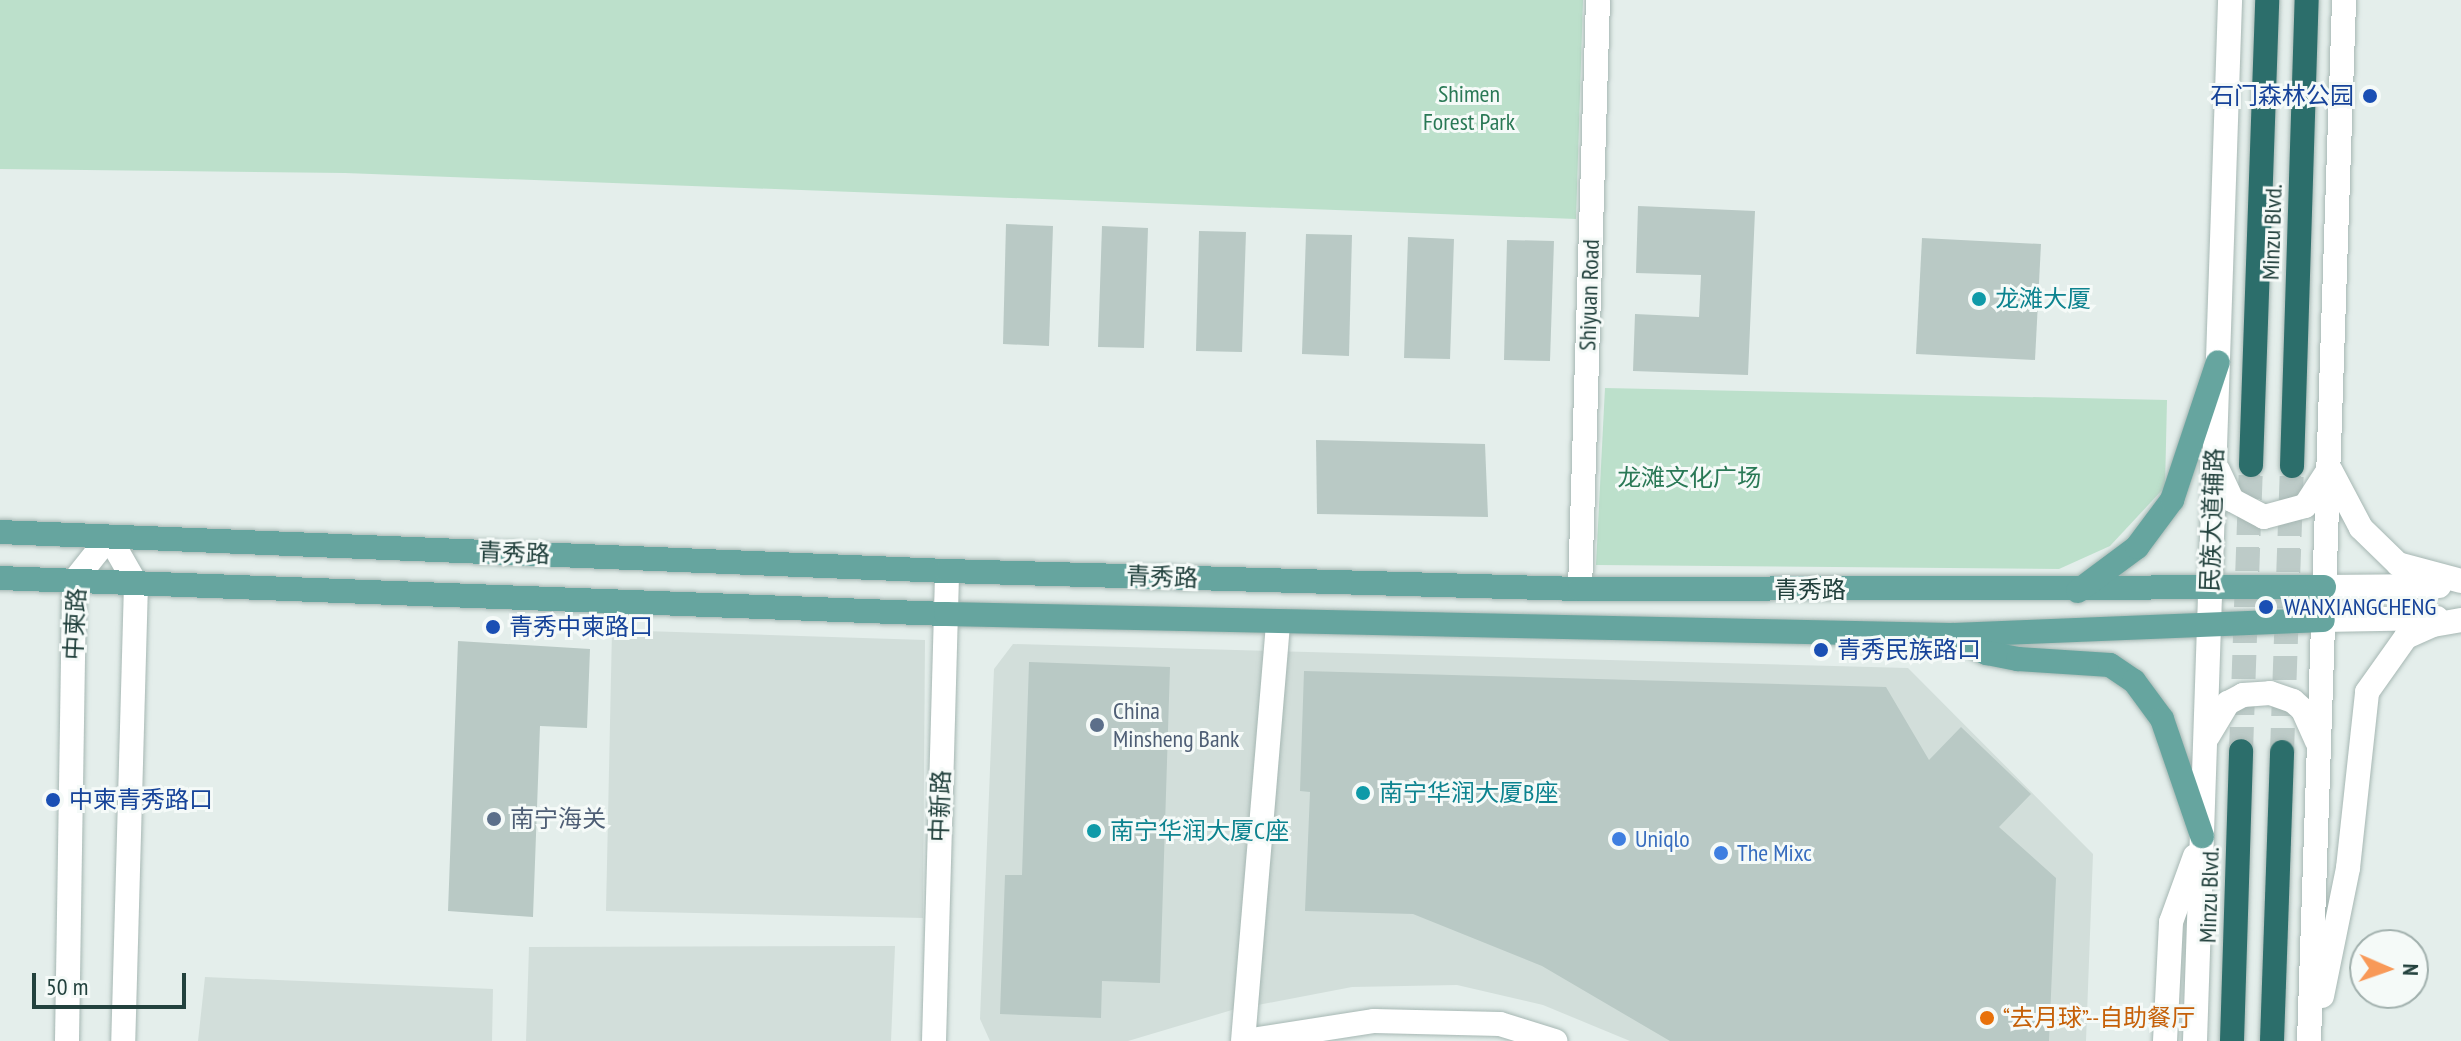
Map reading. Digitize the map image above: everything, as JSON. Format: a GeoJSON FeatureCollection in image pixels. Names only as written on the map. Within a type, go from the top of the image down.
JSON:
{"type":"FeatureCollection","features":[{"type":"Feature","properties":{"kind":"highway","name":"Minzu Blvd."},"geometry":{"type":"LineString","coordinates":[[2251,465],[2267,0]]}},
{"type":"Feature","properties":{"kind":"highway","name":"Minzu Blvd."},"geometry":{"type":"LineString","coordinates":[[2292,466],[2307,0]]}},
{"type":"Feature","properties":{"kind":"highway","name":"Minzu Blvd."},"geometry":{"type":"LineString","coordinates":[[2232,1041],[2241,751]]}},
{"type":"Feature","properties":{"kind":"highway"},"geometry":{"type":"LineString","coordinates":[[2272,1041],[2282,752]]}},
{"type":"Feature","properties":{"kind":"main road"},"geometry":{"type":"LineString","coordinates":[[2078,591],[2137,547],[2172,500],[2218,362]]}},
{"type":"Feature","properties":{"kind":"main road","name":"青秀路"},"geometry":{"type":"LineString","coordinates":[[0,532],[947,571],[1580,589],[2078,591],[2324,587]]}},
{"type":"Feature","properties":{"kind":"main road","name":"青秀路"},"geometry":{"type":"LineString","coordinates":[[0,578],[946,614],[1951,635],[2323,620]]}},
{"type":"Feature","properties":{"kind":"main road"},"geometry":{"type":"LineString","coordinates":[[1951,635],[1987,653],[2018,659],[2110,665],[2134,681],[2162,719],[2202,836]]}},
{"type":"Feature","properties":{"kind":"street","name":"Shiyuan Road"},"geometry":{"type":"LineString","coordinates":[[1580,589],[1598,0]]}},
{"type":"Feature","properties":{"kind":"street","name":"民族大道辅路"},"geometry":{"type":"LineString","coordinates":[[2195,1041],[2230,0]]}},
{"type":"Feature","properties":{"kind":"street"},"geometry":{"type":"LineString","coordinates":[[2311,1041],[2344,0]]}},
{"type":"Feature","properties":{"kind":"street"},"geometry":{"type":"LineString","coordinates":[[2215,460],[2232,500],[2264,517],[2305,506],[2328,465]]}},
{"type":"Feature","properties":{"kind":"street"},"geometry":{"type":"LineString","coordinates":[[2328,465],[2361,528],[2398,564],[2461,583]]}},
{"type":"Feature","properties":{"kind":"street"},"geometry":{"type":"LineString","coordinates":[[109,537],[136,584],[123,1041]]}},
{"type":"Feature","properties":{"kind":"street","name":"中柬路"},"geometry":{"type":"LineString","coordinates":[[67,1041],[74,581],[109,537]]}},
{"type":"Feature","properties":{"kind":"street","name":"中新路"},"geometry":{"type":"LineString","coordinates":[[934,1041],[947,571]]}},
{"type":"Feature","properties":{"kind":"street"},"geometry":{"type":"LineString","coordinates":[[2324,587],[2461,583]]}},
{"type":"Feature","properties":{"kind":"street"},"geometry":{"type":"LineString","coordinates":[[2323,620],[2461,619]]}},
{"type":"Feature","properties":{"kind":"street"},"geometry":{"type":"LineString","coordinates":[[2311,1041],[2348,868],[2367,692],[2406,637],[2433,625],[2461,619]]}},
{"type":"Feature","properties":{"kind":"street"},"geometry":{"type":"LineString","coordinates":[[1278,621],[1244,1041],[1374,1021],[1500,1024],[1555,1041]]}},
{"type":"Feature","properties":{"kind":"street"},"geometry":{"type":"LineString","coordinates":[[2205,744],[2228,703],[2243,695],[2270,693],[2293,701],[2303,710],[2319,747]]}},
{"type":"Feature","properties":{"kind":"street"},"geometry":{"type":"LineString","coordinates":[[2165,1041],[2171,922],[2202,836]]}},
{"type":"Feature","properties":{"kind":"shaded area"},"geometry":{"type":"Polygon","coordinates":[[[612,630],[925,640],[923,918],[606,911],[612,630]]]}},
{"type":"Feature","properties":{"kind":"shaded area"},"geometry":{"type":"Polygon","coordinates":[[[1013,644],[1908,668],[2093,854],[2086,1041],[1630,1041],[1543,1005],[1457,985],[1352,987],[1232,1010],[1128,1041],[990,1041],[980,1019],[994,669],[1013,644]]]}},
{"type":"Feature","properties":{"kind":"shaded area"},"geometry":{"type":"Polygon","coordinates":[[[895,946],[891,1041],[526,1041],[529,947],[895,946]]]}},
{"type":"Feature","properties":{"kind":"shaded area"},"geometry":{"type":"Polygon","coordinates":[[[205,977],[493,989],[492,1041],[198,1041],[205,977]]]}},
{"type":"Feature","properties":{"kind":"green space","name":"Shimen Forest Park"},"geometry":{"type":"Polygon","coordinates":[[[0,0],[1583,0],[1576,219],[345,173],[0,169],[0,0]]]}},
{"type":"Feature","properties":{"kind":"green space","name":"龙滩文化广场"},"geometry":{"type":"Polygon","coordinates":[[[1605,388],[2167,400],[2165,487],[2110,546],[2059,569],[1596,565],[1605,388]]]}},
{"type":"Feature","properties":{"kind":"building"},"geometry":{"type":"Polygon","coordinates":[[[1638,206],[1755,211],[1748,375],[1633,371],[1635,314],[1699,317],[1701,275],[1636,273],[1638,206]]]}},
{"type":"Feature","properties":{"kind":"building"},"geometry":{"type":"Polygon","coordinates":[[[1006,224],[1053,226],[1049,346],[1003,344],[1006,224]]]}},
{"type":"Feature","properties":{"kind":"building"},"geometry":{"type":"Polygon","coordinates":[[[1102,226],[1148,228],[1144,348],[1098,347],[1102,226]]]}},
{"type":"Feature","properties":{"kind":"building"},"geometry":{"type":"Polygon","coordinates":[[[1199,231],[1246,232],[1242,352],[1196,351],[1199,231]]]}},
{"type":"Feature","properties":{"kind":"building"},"geometry":{"type":"Polygon","coordinates":[[[1306,234],[1352,235],[1349,356],[1302,354],[1306,234]]]}},
{"type":"Feature","properties":{"kind":"building"},"geometry":{"type":"Polygon","coordinates":[[[1408,237],[1454,239],[1450,359],[1404,358],[1408,237]]]}},
{"type":"Feature","properties":{"kind":"building","name":"龙滩大厦"},"geometry":{"type":"Polygon","coordinates":[[[1922,238],[2041,244],[2035,360],[1916,354],[1922,238]]]}},
{"type":"Feature","properties":{"kind":"building"},"geometry":{"type":"Polygon","coordinates":[[[1507,240],[1554,241],[1550,361],[1504,360],[1507,240]]]}},
{"type":"Feature","properties":{"kind":"building"},"geometry":{"type":"Polygon","coordinates":[[[1316,440],[1485,444],[1488,517],[1317,514],[1316,440]]]}},
{"type":"Feature","properties":{"kind":"building","name":"南宁海关"},"geometry":{"type":"Polygon","coordinates":[[[458,641],[590,649],[587,728],[540,726],[533,917],[448,911],[458,641]]]}},
{"type":"Feature","properties":{"kind":"building","name":"南宁华润大厦C座"},"geometry":{"type":"Polygon","coordinates":[[[1029,662],[1170,667],[1160,983],[1102,981],[1101,1018],[1000,1014],[1005,875],[1022,875],[1029,662]]]}},
{"type":"Feature","properties":{"kind":"building","name":"The Mixc"},"geometry":{"type":"Polygon","coordinates":[[[1304,671],[1886,687],[1929,760],[1961,727],[2031,794],[1999,827],[2056,878],[2049,1041],[1670,1041],[1542,966],[1413,914],[1305,911],[1310,792],[1300,791],[1304,671]]]}},
{"type":"Feature","properties":{"kind":"tunnel"},"geometry":{"type":"LineString","coordinates":[[2241,751],[2251,465]]}},
{"type":"Feature","properties":{"kind":"tunnel"},"geometry":{"type":"LineString","coordinates":[[2282,752],[2292,466]]}},
{"type":"Feature","properties":{"kind":"place","name":"石门森林公园"},"geometry":{"type":"Point","coordinates":[2370,96]}},
{"type":"Feature","properties":{"kind":"place","name":"龙滩大厦"},"geometry":{"type":"Point","coordinates":[1979,299]}},
{"type":"Feature","properties":{"kind":"place","name":"WANXIANGCHENG"},"geometry":{"type":"Point","coordinates":[2266,607]}},
{"type":"Feature","properties":{"kind":"place","name":"青秀中柬路口"},"geometry":{"type":"Point","coordinates":[493,627]}},
{"type":"Feature","properties":{"kind":"place","name":"青秀民族路口"},"geometry":{"type":"Point","coordinates":[1821,650]}},
{"type":"Feature","properties":{"kind":"place","name":"China Minsheng Bank"},"geometry":{"type":"Point","coordinates":[1097,725]}},
{"type":"Feature","properties":{"kind":"place","name":"南宁华润大厦B座"},"geometry":{"type":"Point","coordinates":[1363,793]}},
{"type":"Feature","properties":{"kind":"place","name":"中柬青秀路口"},"geometry":{"type":"Point","coordinates":[53,800]}},
{"type":"Feature","properties":{"kind":"place","name":"南宁海关"},"geometry":{"type":"Point","coordinates":[494,819]}},
{"type":"Feature","properties":{"kind":"place","name":"南宁华润大厦C座"},"geometry":{"type":"Point","coordinates":[1094,831]}},
{"type":"Feature","properties":{"kind":"place","name":"Uniqlo"},"geometry":{"type":"Point","coordinates":[1619,839]}},
{"type":"Feature","properties":{"kind":"place","name":"The Mixc"},"geometry":{"type":"Point","coordinates":[1721,853]}},
{"type":"Feature","properties":{"kind":"place","name":"“去月球”--自助餐厅"},"geometry":{"type":"Point","coordinates":[1987,1018]}}]}
